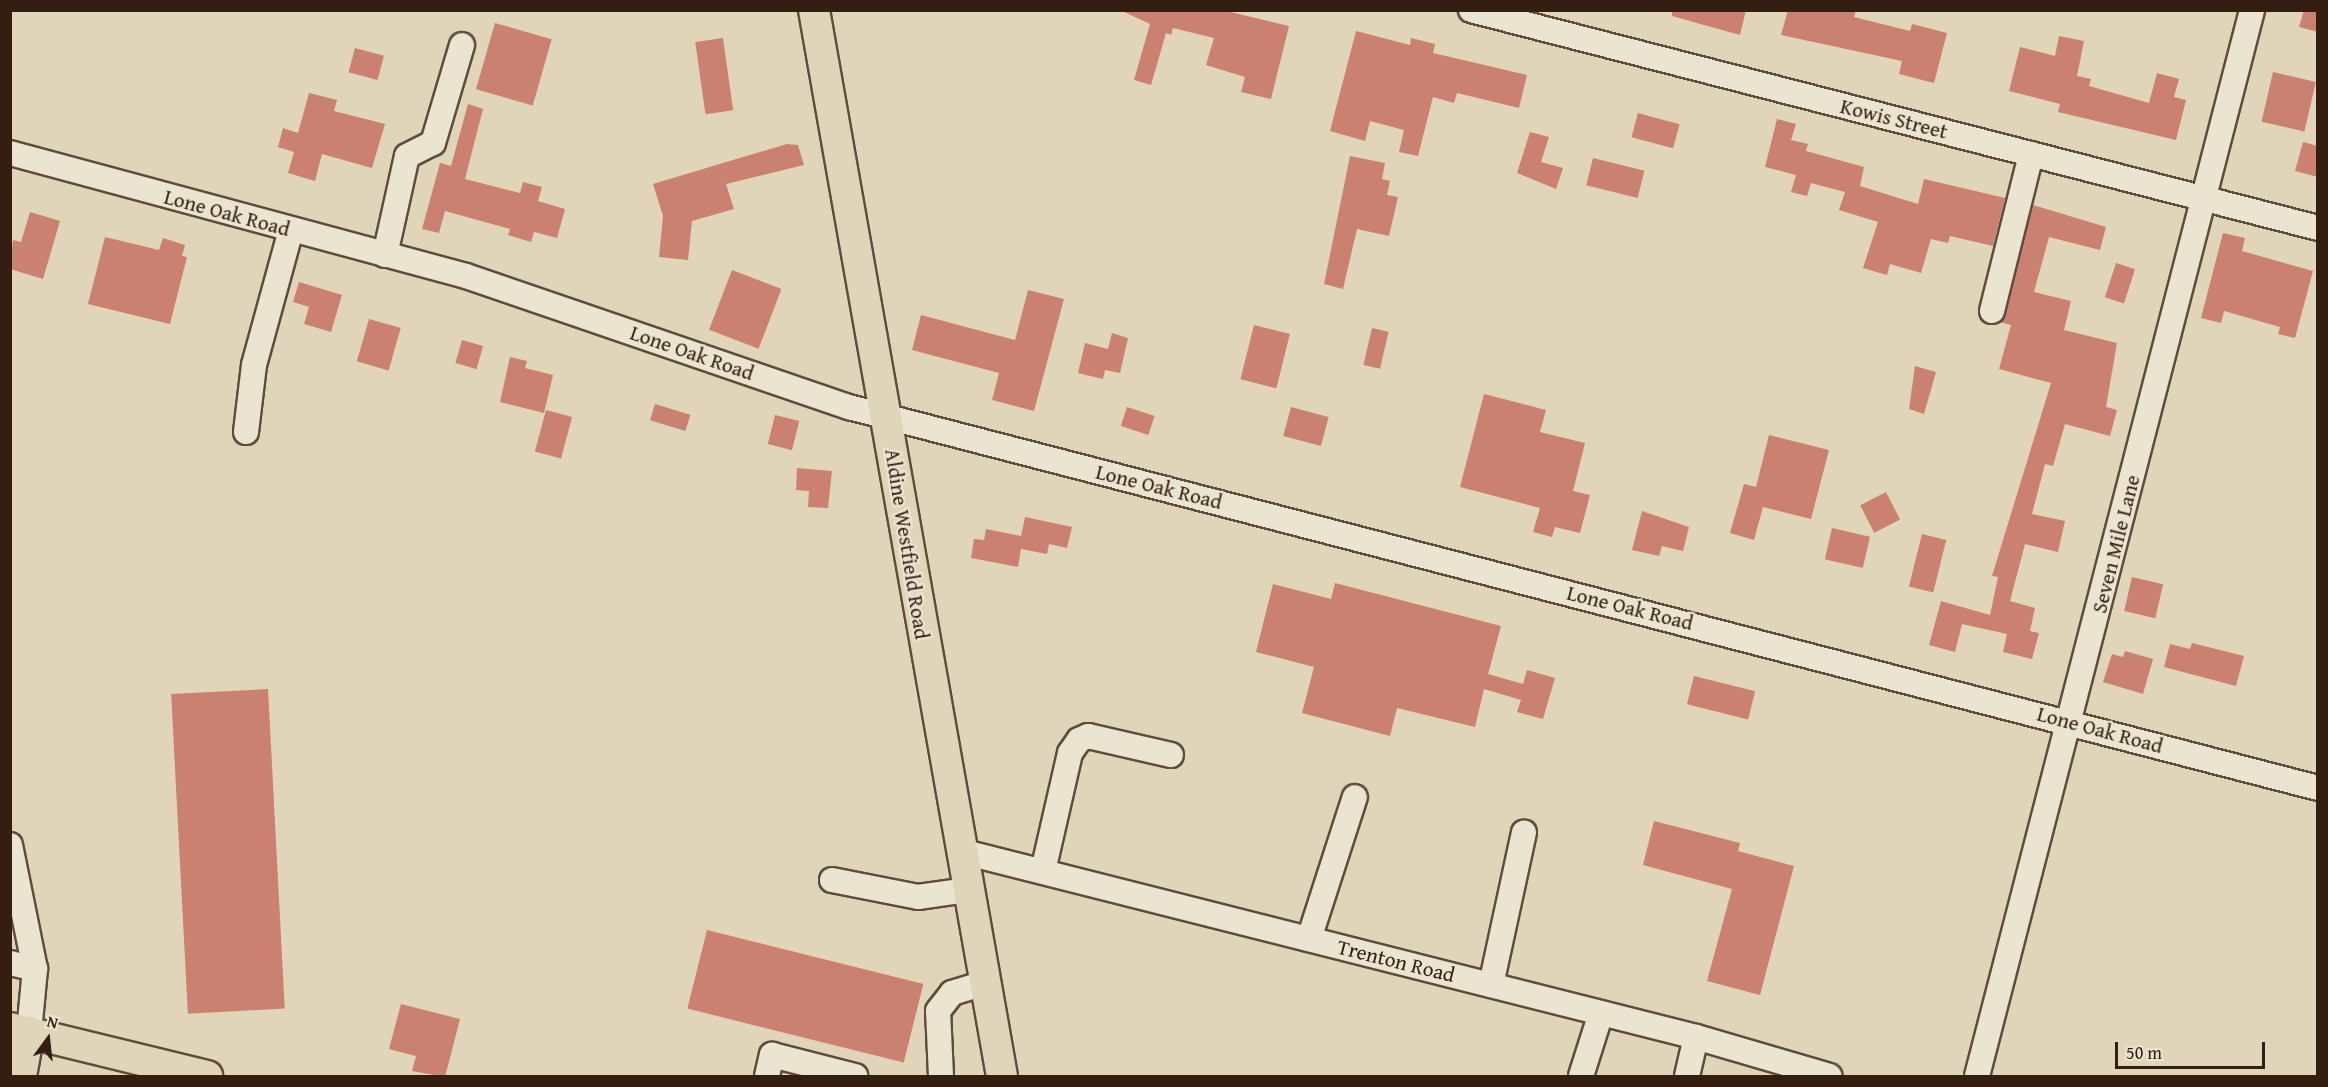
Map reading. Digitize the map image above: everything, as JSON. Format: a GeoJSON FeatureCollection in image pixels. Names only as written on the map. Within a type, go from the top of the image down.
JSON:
{"type":"FeatureCollection","features":[{"type":"Feature","properties":{"kind":"main road","name":"Aldine Westfield Road"},"geometry":{"type":"LineString","coordinates":[[814,10],[960,851],[1002,1077]]}},
{"type":"Feature","properties":{"kind":"main road"},"geometry":{"type":"LineString","coordinates":[[21,1077],[20,1030],[207,1077]]}},
{"type":"Feature","properties":{"kind":"street","name":"Kowis Street"},"geometry":{"type":"LineString","coordinates":[[1471,10],[2318,228]]}},
{"type":"Feature","properties":{"kind":"street","name":"Seven Mile Lane"},"geometry":{"type":"LineString","coordinates":[[1977,1077],[2252,10]]}},
{"type":"Feature","properties":{"kind":"street"},"geometry":{"type":"LineString","coordinates":[[385,255],[407,156],[433,143],[462,45]]}},
{"type":"Feature","properties":{"kind":"street","name":"Lone Oak Road"},"geometry":{"type":"LineString","coordinates":[[10,153],[385,255],[886,416],[2318,788]]}},
{"type":"Feature","properties":{"kind":"street"},"geometry":{"type":"LineString","coordinates":[[1992,311],[2031,154]]}},
{"type":"Feature","properties":{"kind":"street"},"geometry":{"type":"LineString","coordinates":[[246,432],[254,365],[291,230]]}},
{"type":"Feature","properties":{"kind":"street"},"geometry":{"type":"LineString","coordinates":[[1043,871],[1070,753],[1079,740],[1088,736],[1172,755]]}},
{"type":"Feature","properties":{"kind":"street"},"geometry":{"type":"LineString","coordinates":[[1309,939],[1355,797]]}},
{"type":"Feature","properties":{"kind":"street"},"geometry":{"type":"LineString","coordinates":[[1491,985],[1524,833]]}},
{"type":"Feature","properties":{"kind":"street"},"geometry":{"type":"LineString","coordinates":[[10,845],[34,969],[20,1030]]}},
{"type":"Feature","properties":{"kind":"street","name":"Trenton Road"},"geometry":{"type":"LineString","coordinates":[[960,851],[1696,1037],[1829,1077]]}},
{"type":"Feature","properties":{"kind":"street"},"geometry":{"type":"LineString","coordinates":[[832,880],[918,897],[967,890]]}},
{"type":"Feature","properties":{"kind":"street"},"geometry":{"type":"LineString","coordinates":[[10,963],[34,969]]}},
{"type":"Feature","properties":{"kind":"street"},"geometry":{"type":"LineString","coordinates":[[941,1077],[938,1011],[952,993],[984,983]]}},
{"type":"Feature","properties":{"kind":"street"},"geometry":{"type":"LineString","coordinates":[[1581,1077],[1601,1013]]}},
{"type":"Feature","properties":{"kind":"street"},"geometry":{"type":"LineString","coordinates":[[1687,1077],[1696,1037]]}},
{"type":"Feature","properties":{"kind":"street"},"geometry":{"type":"LineString","coordinates":[[767,1077],[772,1055],[855,1077]]}},
{"type":"Feature","properties":{"kind":"building"},"geometry":{"type":"Polygon","coordinates":[[[1120,10],[1222,10],[1289,26],[1271,99],[1241,92],[1245,77],[1206,65],[1214,38],[1173,28],[1171,35],[1166,33],[1151,85],[1134,80],[1150,24],[1120,10]]]}},
{"type":"Feature","properties":{"kind":"building"},"geometry":{"type":"Polygon","coordinates":[[[1672,10],[1746,10],[1740,35],[1672,16],[1672,10]]]}},
{"type":"Feature","properties":{"kind":"building"},"geometry":{"type":"Polygon","coordinates":[[[1788,10],[1856,10],[1854,17],[1910,31],[1912,24],[1947,33],[1934,83],[1899,74],[1902,61],[1781,35],[1788,10]]]}},
{"type":"Feature","properties":{"kind":"building"},"geometry":{"type":"Polygon","coordinates":[[[2304,10],[2318,10],[2318,32],[2299,27],[2304,10]]]}},
{"type":"Feature","properties":{"kind":"building"},"geometry":{"type":"Polygon","coordinates":[[[495,23],[552,39],[533,106],[476,89],[495,23]]]}},
{"type":"Feature","properties":{"kind":"building"},"geometry":{"type":"Polygon","coordinates":[[[1356,31],[1410,45],[1411,38],[1435,44],[1433,53],[1527,75],[1519,108],[1457,93],[1454,103],[1433,97],[1418,156],[1399,152],[1404,130],[1370,121],[1365,141],[1330,131],[1356,31]]]}},
{"type":"Feature","properties":{"kind":"building"},"geometry":{"type":"Polygon","coordinates":[[[2059,36],[2084,41],[2077,76],[2091,79],[2089,86],[2149,103],[2157,73],[2179,79],[2174,97],[2186,100],[2176,140],[2058,112],[2060,104],[2009,91],[2020,47],[2055,56],[2059,36]]]}},
{"type":"Feature","properties":{"kind":"building"},"geometry":{"type":"Polygon","coordinates":[[[723,38],[733,110],[705,114],[695,42],[723,38]]]}},
{"type":"Feature","properties":{"kind":"building"},"geometry":{"type":"Polygon","coordinates":[[[355,48],[384,56],[378,80],[349,72],[355,48]]]}},
{"type":"Feature","properties":{"kind":"building"},"geometry":{"type":"Polygon","coordinates":[[[2273,72],[2316,82],[2304,132],[2262,122],[2273,72]]]}},
{"type":"Feature","properties":{"kind":"building"},"geometry":{"type":"Polygon","coordinates":[[[309,93],[337,100],[334,111],[385,124],[372,168],[322,154],[315,181],[288,173],[294,152],[278,147],[283,128],[298,133],[309,93]]]}},
{"type":"Feature","properties":{"kind":"building"},"geometry":{"type":"Polygon","coordinates":[[[468,104],[483,109],[465,179],[520,193],[523,182],[542,187],[538,201],[565,209],[557,238],[534,232],[531,242],[508,235],[510,229],[445,211],[439,233],[422,229],[440,163],[451,166],[468,104]]]}},
{"type":"Feature","properties":{"kind":"building"},"geometry":{"type":"Polygon","coordinates":[[[1638,113],[1680,124],[1673,148],[1632,137],[1638,113]]]}},
{"type":"Feature","properties":{"kind":"building"},"geometry":{"type":"Polygon","coordinates":[[[1777,119],[1796,124],[1791,140],[1808,144],[1806,151],[1864,167],[1860,186],[1918,204],[1924,179],[2005,198],[1993,246],[1950,236],[1948,243],[1931,239],[1921,273],[1890,264],[1887,275],[1863,268],[1878,222],[1839,210],[1845,192],[1811,183],[1807,196],[1791,192],[1796,175],[1765,167],[1777,119]]]}},
{"type":"Feature","properties":{"kind":"building"},"geometry":{"type":"Polygon","coordinates":[[[1530,132],[1549,137],[1541,162],[1563,168],[1556,189],[1517,173],[1530,132]]]}},
{"type":"Feature","properties":{"kind":"building"},"geometry":{"type":"Polygon","coordinates":[[[2303,142],[2318,146],[2318,177],[2295,171],[2303,142]]]}},
{"type":"Feature","properties":{"kind":"building"},"geometry":{"type":"Polygon","coordinates":[[[787,144],[798,145],[804,165],[726,184],[734,209],[692,221],[688,260],[659,257],[663,216],[653,184],[787,144]]]}},
{"type":"Feature","properties":{"kind":"building"},"geometry":{"type":"Polygon","coordinates":[[[1350,156],[1385,163],[1382,179],[1390,181],[1387,195],[1398,197],[1389,236],[1357,229],[1343,289],[1324,284],[1350,156]]]}},
{"type":"Feature","properties":{"kind":"building"},"geometry":{"type":"Polygon","coordinates":[[[1593,158],[1644,171],[1638,198],[1586,185],[1593,158]]]}},
{"type":"Feature","properties":{"kind":"building"},"geometry":{"type":"Polygon","coordinates":[[[2033,205],[2106,227],[2100,250],[2049,237],[2034,292],[2071,301],[2064,330],[2117,343],[2106,407],[2117,410],[2110,436],[2065,424],[2053,466],[2045,464],[2032,514],[2065,521],[2058,552],[2025,544],[2010,601],[2035,608],[2030,631],[2039,633],[2032,659],[2003,652],[2007,634],[1962,624],[1955,652],[1929,645],[1941,601],[1990,615],[1998,577],[1992,576],[2051,383],[1999,369],[2011,325],[2000,322],[2033,205]]]}},
{"type":"Feature","properties":{"kind":"building"},"geometry":{"type":"Polygon","coordinates":[[[30,212],[60,221],[43,279],[10,269],[13,240],[21,242],[30,212]]]}},
{"type":"Feature","properties":{"kind":"building"},"geometry":{"type":"Polygon","coordinates":[[[2223,233],[2245,238],[2242,251],[2313,271],[2295,338],[2278,334],[2280,327],[2224,311],[2221,323],[2201,318],[2223,233]]]}},
{"type":"Feature","properties":{"kind":"building"},"geometry":{"type":"Polygon","coordinates":[[[105,237],[159,250],[163,238],[185,245],[182,256],[187,257],[170,324],[88,304],[105,237]]]}},
{"type":"Feature","properties":{"kind":"building"},"geometry":{"type":"Polygon","coordinates":[[[2116,263],[2135,269],[2124,303],[2105,297],[2116,263]]]}},
{"type":"Feature","properties":{"kind":"building"},"geometry":{"type":"Polygon","coordinates":[[[732,270],[781,289],[759,349],[709,330],[732,270]]]}},
{"type":"Feature","properties":{"kind":"building"},"geometry":{"type":"Polygon","coordinates":[[[299,282],[342,295],[331,332],[304,324],[309,307],[293,302],[299,282]]]}},
{"type":"Feature","properties":{"kind":"building"},"geometry":{"type":"Polygon","coordinates":[[[1028,290],[1064,299],[1034,411],[992,400],[999,373],[912,350],[921,315],[1015,340],[1028,290]]]}},
{"type":"Feature","properties":{"kind":"building"},"geometry":{"type":"Polygon","coordinates":[[[369,319],[401,328],[389,370],[357,361],[369,319]]]}},
{"type":"Feature","properties":{"kind":"building"},"geometry":{"type":"Polygon","coordinates":[[[1254,325],[1290,334],[1276,388],[1240,379],[1254,325]]]}},
{"type":"Feature","properties":{"kind":"building"},"geometry":{"type":"Polygon","coordinates":[[[1372,328],[1389,332],[1380,369],[1363,365],[1372,328]]]}},
{"type":"Feature","properties":{"kind":"building"},"geometry":{"type":"Polygon","coordinates":[[[1112,333],[1128,338],[1120,373],[1105,370],[1103,379],[1078,373],[1085,343],[1108,349],[1112,333]]]}},
{"type":"Feature","properties":{"kind":"building"},"geometry":{"type":"Polygon","coordinates":[[[462,340],[483,346],[477,369],[455,363],[462,340]]]}},
{"type":"Feature","properties":{"kind":"building"},"geometry":{"type":"Polygon","coordinates":[[[510,357],[527,361],[525,368],[553,375],[544,413],[500,402],[510,357]]]}},
{"type":"Feature","properties":{"kind":"building"},"geometry":{"type":"Polygon","coordinates":[[[1915,366],[1936,372],[1924,414],[1909,409],[1915,366]]]}},
{"type":"Feature","properties":{"kind":"building"},"geometry":{"type":"Polygon","coordinates":[[[1484,394],[1546,410],[1540,432],[1585,443],[1573,491],[1590,495],[1580,533],[1555,527],[1552,537],[1533,532],[1540,508],[1460,487],[1484,394]]]}},
{"type":"Feature","properties":{"kind":"building"},"geometry":{"type":"Polygon","coordinates":[[[655,404],[690,415],[685,431],[650,420],[655,404]]]}},
{"type":"Feature","properties":{"kind":"building"},"geometry":{"type":"Polygon","coordinates":[[[1127,407],[1155,416],[1148,435],[1121,426],[1127,407]]]}},
{"type":"Feature","properties":{"kind":"building"},"geometry":{"type":"Polygon","coordinates":[[[1291,407],[1329,417],[1321,446],[1283,436],[1291,407]]]}},
{"type":"Feature","properties":{"kind":"building"},"geometry":{"type":"Polygon","coordinates":[[[546,410],[572,417],[561,459],[535,452],[546,410]]]}},
{"type":"Feature","properties":{"kind":"building"},"geometry":{"type":"Polygon","coordinates":[[[775,415],[799,421],[792,450],[768,444],[775,415]]]}},
{"type":"Feature","properties":{"kind":"building"},"geometry":{"type":"Polygon","coordinates":[[[1769,435],[1829,450],[1811,519],[1763,507],[1754,540],[1730,533],[1744,484],[1756,487],[1769,435]]]}},
{"type":"Feature","properties":{"kind":"building"},"geometry":{"type":"Polygon","coordinates":[[[797,468],[832,471],[828,508],[808,507],[809,491],[796,490],[797,468]]]}},
{"type":"Feature","properties":{"kind":"building"},"geometry":{"type":"Polygon","coordinates":[[[1886,492],[1900,520],[1874,533],[1860,505],[1886,492]]]}},
{"type":"Feature","properties":{"kind":"building"},"geometry":{"type":"Polygon","coordinates":[[[1642,511],[1689,527],[1683,551],[1662,546],[1659,556],[1632,550],[1642,511]]]}},
{"type":"Feature","properties":{"kind":"building"},"geometry":{"type":"Polygon","coordinates":[[[1025,517],[1072,527],[1067,548],[1049,544],[1047,554],[1021,549],[1018,567],[971,558],[974,539],[984,540],[986,529],[1021,536],[1025,517]]]}},
{"type":"Feature","properties":{"kind":"building"},"geometry":{"type":"Polygon","coordinates":[[[1832,528],[1870,537],[1863,568],[1825,559],[1832,528]]]}},
{"type":"Feature","properties":{"kind":"building"},"geometry":{"type":"Polygon","coordinates":[[[1922,534],[1946,540],[1933,592],[1909,586],[1922,534]]]}},
{"type":"Feature","properties":{"kind":"building"},"geometry":{"type":"Polygon","coordinates":[[[2132,577],[2163,584],[2155,618],[2124,611],[2132,577]]]}},
{"type":"Feature","properties":{"kind":"building"},"geometry":{"type":"Polygon","coordinates":[[[1335,583],[1501,626],[1488,674],[1523,684],[1527,670],[1555,678],[1543,719],[1517,712],[1521,700],[1484,689],[1475,727],[1397,708],[1390,736],[1302,713],[1314,667],[1256,652],[1273,584],[1331,599],[1335,583]]]}},
{"type":"Feature","properties":{"kind":"building"},"geometry":{"type":"Polygon","coordinates":[[[2192,643],[2244,656],[2236,686],[2164,667],[2170,644],[2190,649],[2192,643]]]}},
{"type":"Feature","properties":{"kind":"building"},"geometry":{"type":"Polygon","coordinates":[[[2125,651],[2153,659],[2143,694],[2103,682],[2112,654],[2123,657],[2125,651]]]}},
{"type":"Feature","properties":{"kind":"building"},"geometry":{"type":"Polygon","coordinates":[[[1694,676],[1755,691],[1748,719],[1687,704],[1694,676]]]}},
{"type":"Feature","properties":{"kind":"building"},"geometry":{"type":"Polygon","coordinates":[[[268,689],[285,1009],[188,1014],[171,694],[268,689]]]}},
{"type":"Feature","properties":{"kind":"building"},"geometry":{"type":"Polygon","coordinates":[[[1654,821],[1740,843],[1738,851],[1794,866],[1760,995],[1707,981],[1732,889],[1643,865],[1654,821]]]}},
{"type":"Feature","properties":{"kind":"building"},"geometry":{"type":"Polygon","coordinates":[[[707,930],[923,984],[904,1063],[687,1009],[707,930]]]}},
{"type":"Feature","properties":{"kind":"building"},"geometry":{"type":"Polygon","coordinates":[[[401,1004],[460,1019],[445,1077],[412,1071],[416,1056],[389,1049],[401,1004]]]}}]}
